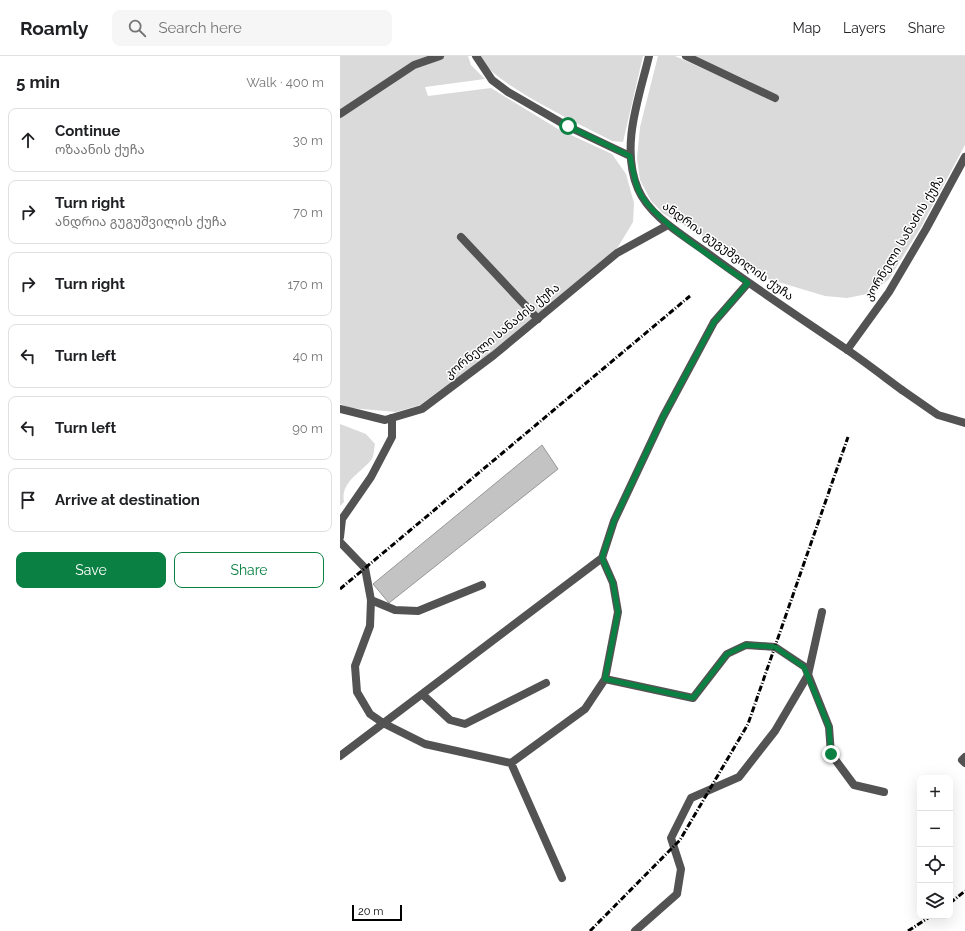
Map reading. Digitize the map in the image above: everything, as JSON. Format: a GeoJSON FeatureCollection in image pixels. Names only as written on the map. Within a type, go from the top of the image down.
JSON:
{"type":"FeatureCollection","features":[{"type":"Feature","properties":{"kind":"street"},"geometry":{"type":"LineString","coordinates":[[340,114],[414,65],[440,56]]}},
{"type":"Feature","properties":{"kind":"street"},"geometry":{"type":"LineString","coordinates":[[476,56],[492,80],[508,92],[568,126],[630,156]]}},
{"type":"Feature","properties":{"kind":"street","name":"ანდრია გუგუშვილის ქუჩა"},"geometry":{"type":"LineString","coordinates":[[649,56],[631,134],[630,156],[638,189],[647,205],[668,225],[748,283],[847,350],[938,415],[965,422]]}},
{"type":"Feature","properties":{"kind":"street"},"geometry":{"type":"LineString","coordinates":[[686,56],[775,98]]}},
{"type":"Feature","properties":{"kind":"street","name":"კორნელი სანაძის ქუჩა"},"geometry":{"type":"LineString","coordinates":[[847,350],[889,292],[926,229],[965,157]]}},
{"type":"Feature","properties":{"kind":"street","name":"კორნელი სანაძის ქუჩა"},"geometry":{"type":"LineString","coordinates":[[340,410],[385,420],[422,409],[494,355],[617,253],[668,225]]}},
{"type":"Feature","properties":{"kind":"street"},"geometry":{"type":"LineString","coordinates":[[461,237],[538,319]]}},
{"type":"Feature","properties":{"kind":"street"},"geometry":{"type":"LineString","coordinates":[[340,756],[602,558],[614,521],[663,417],[714,322],[748,283]]}},
{"type":"Feature","properties":{"kind":"street"},"geometry":{"type":"LineString","coordinates":[[340,537],[342,519],[371,477],[392,438],[392,418]]}},
{"type":"Feature","properties":{"kind":"street"},"geometry":{"type":"LineString","coordinates":[[340,542],[365,568],[371,600],[370,626],[355,666],[357,692],[370,714],[383,723],[425,744],[511,763],[585,709],[605,679],[618,612],[613,583],[602,558]]}},
{"type":"Feature","properties":{"kind":"street"},"geometry":{"type":"LineString","coordinates":[[371,600],[394,610],[418,611],[482,585]]}},
{"type":"Feature","properties":{"kind":"street"},"geometry":{"type":"LineString","coordinates":[[635,931],[677,894],[681,869],[671,838],[691,798],[739,777],[775,731],[808,675],[822,612]]}},
{"type":"Feature","properties":{"kind":"street"},"geometry":{"type":"LineString","coordinates":[[605,679],[693,698],[727,654],[746,645],[775,647],[804,667],[829,727],[831,754],[854,785],[884,792]]}},
{"type":"Feature","properties":{"kind":"street"},"geometry":{"type":"LineString","coordinates":[[422,694],[450,720],[465,724],[546,684]]}},
{"type":"Feature","properties":{"kind":"street"},"geometry":{"type":"LineString","coordinates":[[965,757],[962,760],[965,764]]}},
{"type":"Feature","properties":{"kind":"street"},"geometry":{"type":"LineString","coordinates":[[511,763],[562,878]]}},
{"type":"Feature","properties":{"kind":"shaded area"},"geometry":{"type":"Polygon","coordinates":[[[340,56],[468,56],[471,65],[485,79],[425,87],[428,96],[491,88],[558,129],[612,154],[626,174],[634,203],[633,222],[618,247],[489,354],[420,405],[396,412],[350,408],[340,404],[340,56]]]}},
{"type":"Feature","properties":{"kind":"shaded area"},"geometry":{"type":"Polygon","coordinates":[[[479,56],[643,56],[623,142],[612,141],[539,103],[501,79],[487,67],[479,56]]]}},
{"type":"Feature","properties":{"kind":"shaded area"},"geometry":{"type":"Polygon","coordinates":[[[658,56],[675,56],[748,89],[751,82],[695,56],[965,56],[965,145],[921,227],[889,279],[872,293],[847,298],[825,296],[765,278],[724,248],[664,214],[651,201],[640,180],[637,158],[640,127],[658,56]]]}},
{"type":"Feature","properties":{"kind":"shaded area"},"geometry":{"type":"Polygon","coordinates":[[[340,424],[366,434],[375,444],[372,459],[348,483],[345,489],[344,502],[340,506],[340,424]]]}},
{"type":"Feature","properties":{"kind":"building"},"geometry":{"type":"Polygon","coordinates":[[[542,445],[558,469],[389,603],[373,584],[542,445]]]}},
{"type":"Feature","properties":{"kind":"railway"},"geometry":{"type":"LineString","coordinates":[[340,589],[690,296]]}},
{"type":"Feature","properties":{"kind":"railway"},"geometry":{"type":"LineString","coordinates":[[590,931],[680,840],[748,724],[848,437]]}},
{"type":"Feature","properties":{"kind":"railway"},"geometry":{"type":"LineString","coordinates":[[953,901],[965,891]]}},
{"type":"Feature","properties":{"kind":"railway"},"geometry":{"type":"LineString","coordinates":[[908,931],[926,919]]}},
{"type":"Feature","properties":{"kind":"route"},"geometry":{"type":"LineString","coordinates":[[568,126],[630,156],[638,189],[647,205],[668,225],[748,283],[714,322],[663,417],[614,521],[602,558],[613,583],[618,612],[605,679],[693,698],[727,654],[746,645],[775,647],[804,667],[829,727],[831,754]]}}]}
